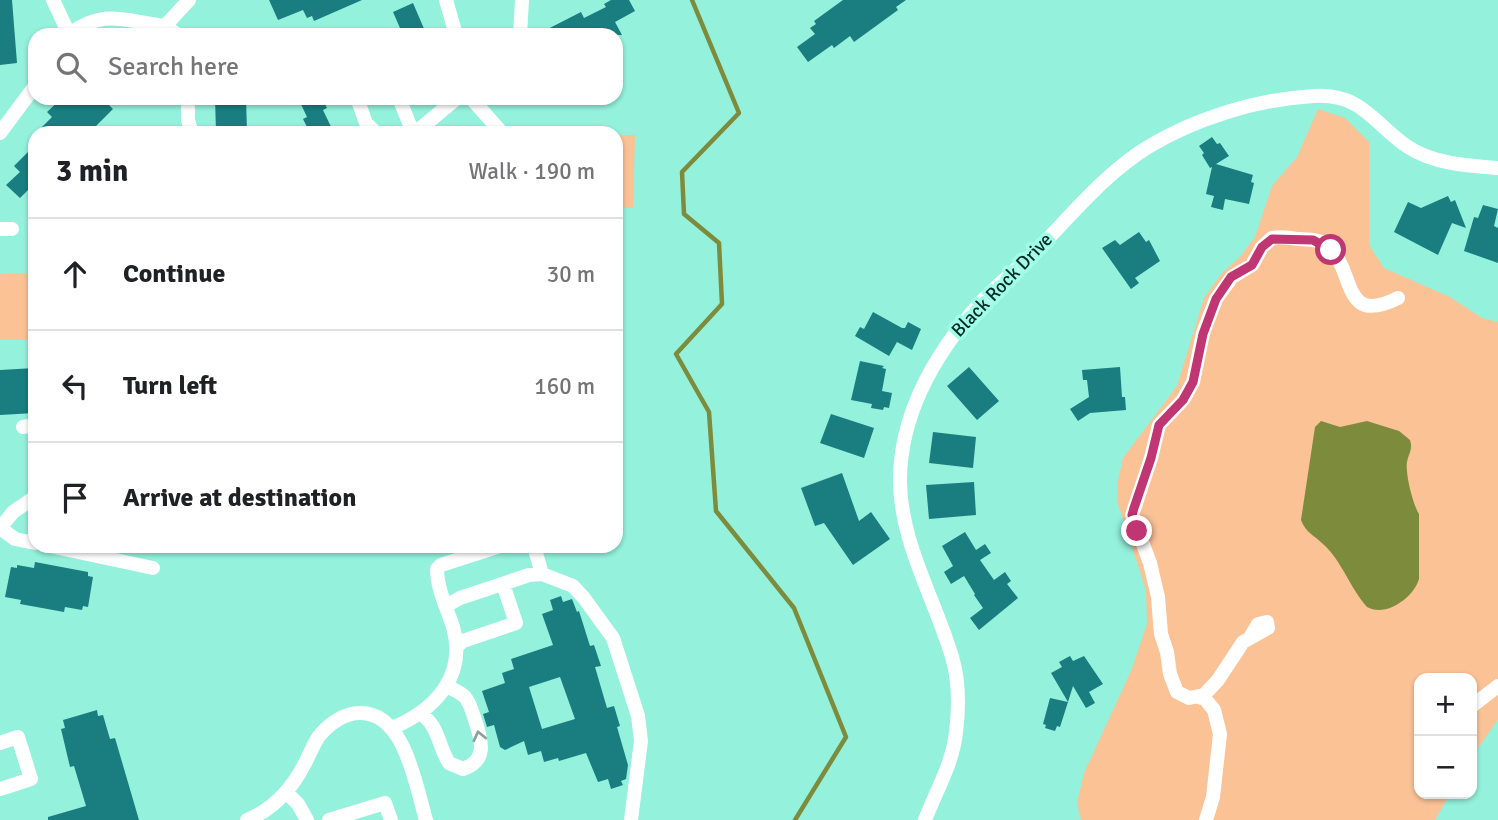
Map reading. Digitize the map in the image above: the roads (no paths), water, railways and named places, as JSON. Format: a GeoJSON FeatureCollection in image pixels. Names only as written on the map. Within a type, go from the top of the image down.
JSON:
{"type":"FeatureCollection","features":[{"type":"Feature","properties":{"kind":"street"},"geometry":{"type":"LineString","coordinates":[[52,0],[66,28]]}},
{"type":"Feature","properties":{"kind":"street"},"geometry":{"type":"LineString","coordinates":[[164,28],[189,0]]}},
{"type":"Feature","properties":{"kind":"street"},"geometry":{"type":"LineString","coordinates":[[446,0],[454,28]]}},
{"type":"Feature","properties":{"kind":"street"},"geometry":{"type":"LineString","coordinates":[[520,28],[522,0]]}},
{"type":"Feature","properties":{"kind":"street"},"geometry":{"type":"LineString","coordinates":[[78,28],[98,18],[118,18],[155,28]]}},
{"type":"Feature","properties":{"kind":"street"},"geometry":{"type":"LineString","coordinates":[[0,133],[28,95]]}},
{"type":"Feature","properties":{"kind":"street","name":"Black Rock Drive"},"geometry":{"type":"LineString","coordinates":[[925,820],[948,769],[956,735],[958,702],[953,660],[903,519],[900,479],[902,451],[908,423],[923,382],[948,341],[982,302],[1039,248],[1090,193],[1128,160],[1168,137],[1236,110],[1278,100],[1315,96],[1338,97],[1369,112],[1407,146],[1422,154],[1442,161],[1498,168]]}},
{"type":"Feature","properties":{"kind":"street"},"geometry":{"type":"LineString","coordinates":[[188,105],[190,126]]}},
{"type":"Feature","properties":{"kind":"street"},"geometry":{"type":"LineString","coordinates":[[360,105],[370,126]]}},
{"type":"Feature","properties":{"kind":"street"},"geometry":{"type":"LineString","coordinates":[[402,105],[411,126]]}},
{"type":"Feature","properties":{"kind":"street"},"geometry":{"type":"LineString","coordinates":[[423,126],[448,105]]}},
{"type":"Feature","properties":{"kind":"street"},"geometry":{"type":"LineString","coordinates":[[477,105],[496,126]]}},
{"type":"Feature","properties":{"kind":"street"},"geometry":{"type":"LineString","coordinates":[[1206,820],[1213,797],[1220,734],[1214,710],[1205,699],[1183,696],[1174,685],[1161,634],[1158,597],[1150,563],[1132,515],[1159,425],[1183,400],[1193,382],[1203,334],[1216,299],[1231,277],[1252,265],[1268,241],[1278,237],[1313,240],[1331,250],[1341,264],[1354,298],[1363,305],[1376,306],[1398,298]]}},
{"type":"Feature","properties":{"kind":"street"},"geometry":{"type":"LineString","coordinates":[[28,502],[13,512],[0,528],[15,538],[28,541]]}},
{"type":"Feature","properties":{"kind":"street"},"geometry":{"type":"LineString","coordinates":[[83,553],[153,568]]}},
{"type":"Feature","properties":{"kind":"street"},"geometry":{"type":"LineString","coordinates":[[392,728],[421,714],[432,705],[446,686],[453,668],[457,646],[437,580],[437,569],[441,565],[478,553]]}},
{"type":"Feature","properties":{"kind":"street"},"geometry":{"type":"LineString","coordinates":[[536,553],[542,574]]}},
{"type":"Feature","properties":{"kind":"street"},"geometry":{"type":"LineString","coordinates":[[446,607],[460,598],[529,575],[542,574],[573,586],[613,638],[638,716],[641,741],[631,820]]}},
{"type":"Feature","properties":{"kind":"street"},"geometry":{"type":"LineString","coordinates":[[457,646],[463,641],[516,623],[503,584]]}},
{"type":"Feature","properties":{"kind":"street"},"geometry":{"type":"LineString","coordinates":[[1199,697],[1212,689],[1243,642],[1257,628]]}},
{"type":"Feature","properties":{"kind":"street"},"geometry":{"type":"LineString","coordinates":[[421,714],[430,720],[449,764],[463,768],[477,762],[481,754],[481,741],[469,704],[460,693],[446,686]]}},
{"type":"Feature","properties":{"kind":"street"},"geometry":{"type":"LineString","coordinates":[[1477,702],[1498,686]]}},
{"type":"Feature","properties":{"kind":"street"},"geometry":{"type":"LineString","coordinates":[[247,820],[265,811],[287,793],[317,739],[332,724],[341,718],[364,713],[384,720],[392,728],[403,748],[426,820]]}},
{"type":"Feature","properties":{"kind":"street"},"geometry":{"type":"LineString","coordinates":[[0,743],[18,737],[31,779],[0,789]]}},
{"type":"Feature","properties":{"kind":"street"},"geometry":{"type":"LineString","coordinates":[[287,793],[298,804],[307,820]]}},
{"type":"Feature","properties":{"kind":"street"},"geometry":{"type":"LineString","coordinates":[[329,820],[349,817],[385,803],[391,820]]}},
{"type":"Feature","properties":{"kind":"waterway"},"geometry":{"type":"LineString","coordinates":[[692,0],[739,113],[682,172],[684,214],[719,243],[722,304],[676,354],[709,412],[716,511],[794,608],[846,737],[795,820]]}}]}
